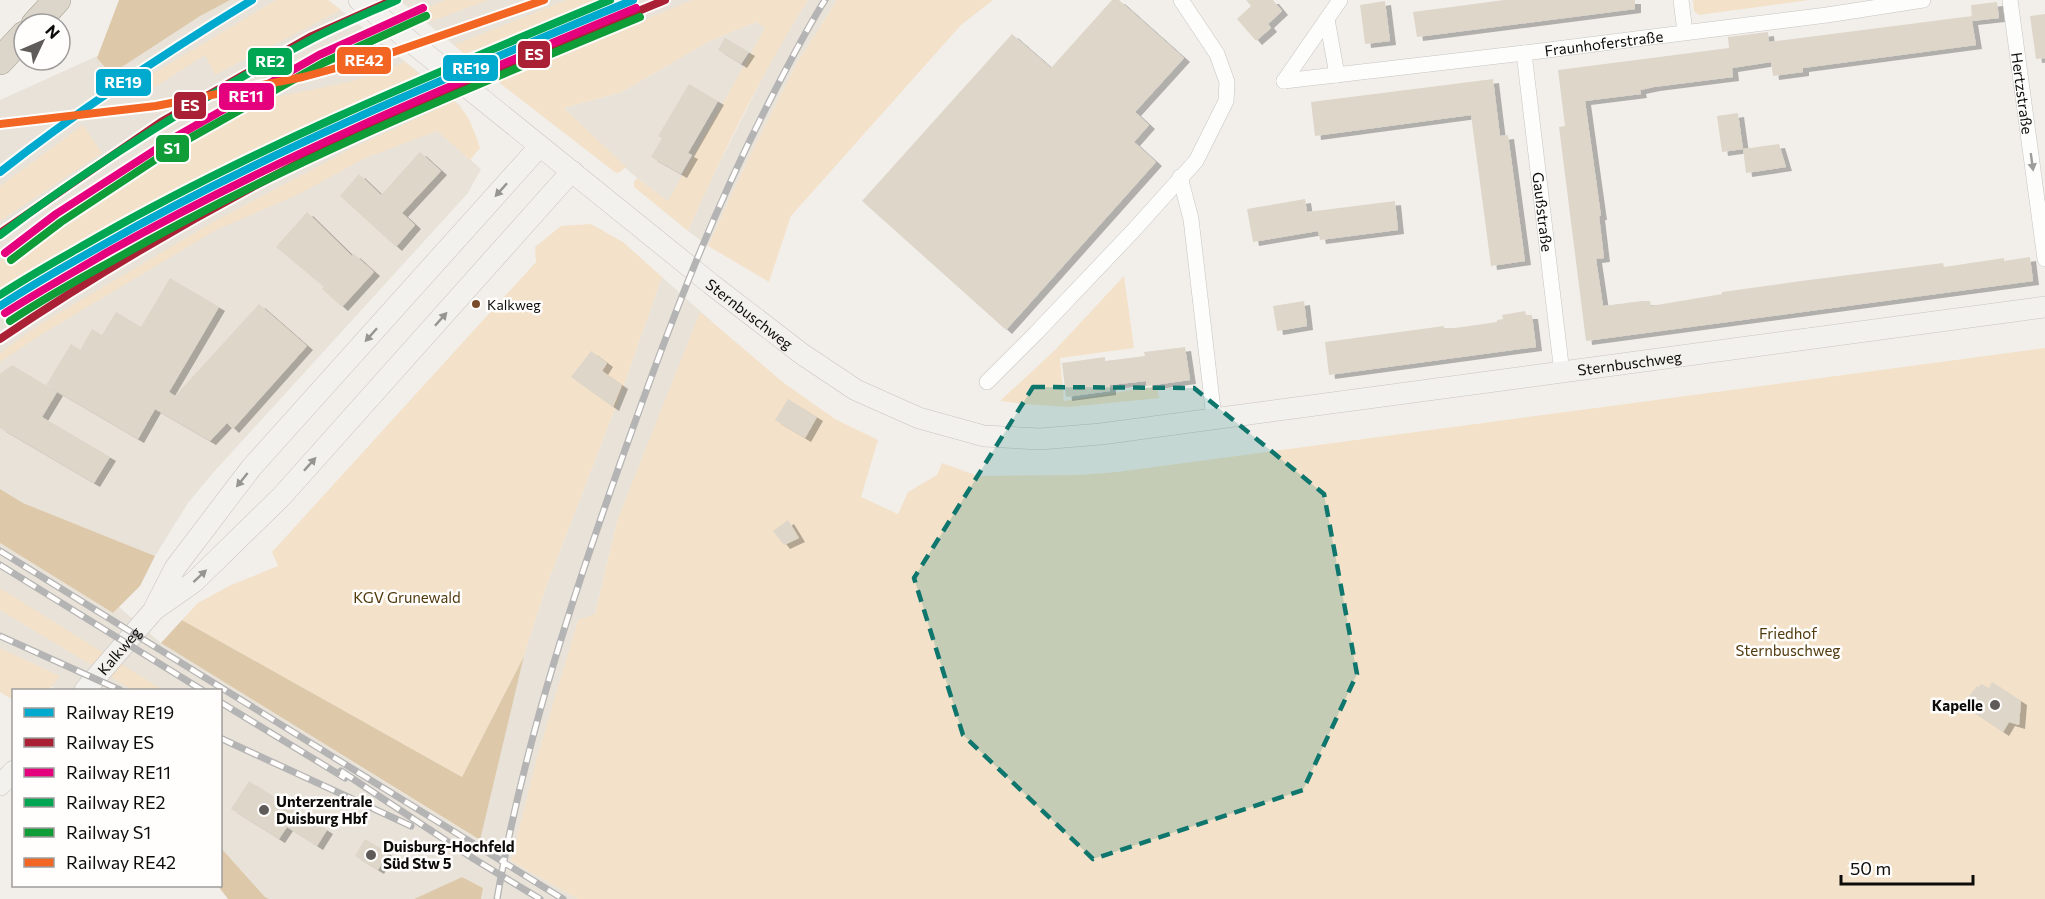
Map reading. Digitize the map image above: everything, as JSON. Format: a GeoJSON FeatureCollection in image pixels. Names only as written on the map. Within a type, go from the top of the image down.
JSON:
{"type":"FeatureCollection","features":[{"type":"Feature","properties":{"kind":"highway"},"geometry":{"type":"LineString","coordinates":[[46,12],[57,0]]}},
{"type":"Feature","properties":{"kind":"highway"},"geometry":{"type":"LineString","coordinates":[[0,61],[12,48]]}},
{"type":"Feature","properties":{"kind":"main road","name":"Sternbuschweg"},"geometry":{"type":"LineString","coordinates":[[359,0],[711,284],[802,354],[856,390],[919,418],[984,436],[1031,439],[1101,434],[2045,307]]}},
{"type":"Feature","properties":{"kind":"main road","name":"Kalkweg"},"geometry":{"type":"LineString","coordinates":[[86,689],[154,610],[175,568],[251,468],[540,146]]}},
{"type":"Feature","properties":{"kind":"main road","name":"Kalkweg"},"geometry":{"type":"LineString","coordinates":[[154,610],[194,582],[282,496],[572,171]]}},
{"type":"Feature","properties":{"kind":"main road"},"geometry":{"type":"LineString","coordinates":[[0,785],[12,773]]}},
{"type":"Feature","properties":{"kind":"street"},"geometry":{"type":"LineString","coordinates":[[987,382],[1109,256],[1196,161],[1226,101],[1227,82],[1217,54],[1181,0]]}},
{"type":"Feature","properties":{"kind":"street"},"geometry":{"type":"LineString","coordinates":[[1337,75],[1327,19],[1340,0]]}},
{"type":"Feature","properties":{"kind":"street"},"geometry":{"type":"LineString","coordinates":[[1681,0],[1685,32]]}},
{"type":"Feature","properties":{"kind":"street","name":"Fraunhoferstraße"},"geometry":{"type":"LineString","coordinates":[[1327,19],[1284,81],[1685,32],[1826,7],[1923,0]]}},
{"type":"Feature","properties":{"kind":"street","name":"Hertzstraße"},"geometry":{"type":"LineString","coordinates":[[2010,0],[2045,259]]}},
{"type":"Feature","properties":{"kind":"street","name":"Gaußstraße"},"geometry":{"type":"LineString","coordinates":[[1524,53],[1562,373]]}},
{"type":"Feature","properties":{"kind":"street"},"geometry":{"type":"LineString","coordinates":[[1180,177],[1191,219],[1214,418]]}},
{"type":"Feature","properties":{"kind":"highlighted area"},"geometry":{"type":"Polygon","coordinates":[[[1033,387],[1194,388],[1324,494],[1357,674],[1303,790],[1093,859],[963,735],[914,578],[1033,387]]]}},
{"type":"Feature","properties":{"kind":"shaded area"},"geometry":{"type":"Polygon","coordinates":[[[119,0],[230,0],[200,16],[111,74],[97,58],[119,0]]]}},
{"type":"Feature","properties":{"kind":"shaded area"},"geometry":{"type":"Polygon","coordinates":[[[221,0],[328,0],[462,107],[437,131],[481,169],[468,193],[212,474],[188,503],[155,556],[23,503],[0,489],[0,100],[62,72],[72,72],[72,67],[221,0]]]}},
{"type":"Feature","properties":{"kind":"shaded area"},"geometry":{"type":"Polygon","coordinates":[[[399,0],[716,0],[506,88],[399,0]]]}},
{"type":"Feature","properties":{"kind":"shaded area"},"geometry":{"type":"Polygon","coordinates":[[[808,0],[837,0],[798,61],[748,159],[708,246],[688,231],[708,186],[777,49],[808,0]]]}},
{"type":"Feature","properties":{"kind":"shaded area"},"geometry":{"type":"Polygon","coordinates":[[[756,22],[766,28],[668,202],[631,173],[564,108],[622,92],[708,42],[756,22]]]}},
{"type":"Feature","properties":{"kind":"shaded area"},"geometry":{"type":"Polygon","coordinates":[[[662,277],[727,335],[617,521],[595,614],[511,861],[578,899],[481,899],[483,888],[462,877],[414,899],[269,899],[222,849],[222,689],[55,689],[0,653],[0,543],[113,613],[119,607],[161,643],[479,840],[524,656],[545,590],[623,388],[662,277]]]}},
{"type":"Feature","properties":{"kind":"shaded area"},"geometry":{"type":"Polygon","coordinates":[[[0,489],[23,503],[155,556],[140,586],[113,613],[0,543],[0,489]]]}},
{"type":"Feature","properties":{"kind":"shaded area"},"geometry":{"type":"Polygon","coordinates":[[[182,620],[462,777],[524,656],[480,840],[161,643],[182,620]]]}},
{"type":"Feature","properties":{"kind":"shaded area"},"geometry":{"type":"Polygon","coordinates":[[[222,849],[269,899],[228,899],[219,887],[222,887],[222,849]]]}},
{"type":"Feature","properties":{"kind":"shaded area"},"geometry":{"type":"Polygon","coordinates":[[[462,877],[483,888],[481,899],[414,899],[462,877]]]}},
{"type":"Feature","properties":{"kind":"green space"},"geometry":{"type":"Polygon","coordinates":[[[276,0],[328,0],[341,10],[215,75],[205,55],[155,87],[129,88],[276,0]]]}},
{"type":"Feature","properties":{"kind":"green space"},"geometry":{"type":"Polygon","coordinates":[[[446,0],[489,0],[426,23],[414,13],[446,0]]]}},
{"type":"Feature","properties":{"kind":"green space"},"geometry":{"type":"Polygon","coordinates":[[[567,0],[619,0],[472,60],[454,45],[567,0]]]}},
{"type":"Feature","properties":{"kind":"green space"},"geometry":{"type":"Polygon","coordinates":[[[692,0],[808,0],[744,113],[688,231],[634,187],[634,182],[637,178],[668,201],[765,28],[756,22],[708,42],[622,92],[564,108],[626,167],[616,173],[497,81],[692,0]]]}},
{"type":"Feature","properties":{"kind":"green space"},"geometry":{"type":"Polygon","coordinates":[[[837,0],[993,0],[961,25],[791,216],[769,282],[708,246],[748,159],[798,61],[837,0]]]}},
{"type":"Feature","properties":{"kind":"green space"},"geometry":{"type":"Polygon","coordinates":[[[1693,0],[1809,0],[1699,15],[1694,11],[1693,0]]]}},
{"type":"Feature","properties":{"kind":"green space"},"geometry":{"type":"Polygon","coordinates":[[[405,62],[426,79],[292,134],[132,215],[0,292],[0,261],[24,242],[174,142],[243,104],[353,81],[405,62]]]}},
{"type":"Feature","properties":{"kind":"green space"},"geometry":{"type":"Polygon","coordinates":[[[454,101],[467,116],[480,148],[470,160],[437,131],[365,158],[299,194],[216,230],[42,334],[0,362],[0,353],[39,325],[213,222],[351,149],[454,101]]]}},
{"type":"Feature","properties":{"kind":"green space"},"geometry":{"type":"Polygon","coordinates":[[[83,125],[102,153],[0,221],[0,186],[83,125]]]}},
{"type":"Feature","properties":{"kind":"green space","name":"KGV Grunewald"},"geometry":{"type":"Polygon","coordinates":[[[591,224],[623,242],[662,277],[623,388],[545,590],[524,656],[462,777],[182,620],[198,603],[231,585],[278,566],[272,552],[536,262],[535,247],[561,226],[591,224]]]}},
{"type":"Feature","properties":{"kind":"green space"},"geometry":{"type":"Polygon","coordinates":[[[1124,276],[1134,348],[1060,358],[1064,401],[1157,386],[1159,398],[1069,407],[1000,401],[1055,350],[1124,276]]]}},
{"type":"Feature","properties":{"kind":"green space","name":"Friedhof Sternbuschweg"},"geometry":{"type":"Polygon","coordinates":[[[700,312],[784,383],[835,419],[878,440],[861,497],[898,514],[908,492],[937,475],[942,463],[978,476],[1079,475],[1117,472],[2045,348],[2045,899],[578,899],[511,861],[537,757],[578,620],[595,614],[617,521],[700,312]]]}},
{"type":"Feature","properties":{"kind":"green space"},"geometry":{"type":"Polygon","coordinates":[[[0,588],[161,689],[131,689],[0,610],[0,588]]]}},
{"type":"Feature","properties":{"kind":"green space"},"geometry":{"type":"Polygon","coordinates":[[[0,648],[60,676],[50,689],[12,689],[12,699],[0,692],[0,648]]]}},
{"type":"Feature","properties":{"kind":"building"},"geometry":{"type":"Polygon","coordinates":[[[1112,0],[1119,0],[1184,58],[1135,112],[1149,125],[1134,142],[1156,162],[1006,330],[862,201],[1012,34],[1051,68],[1112,0]]]}},
{"type":"Feature","properties":{"kind":"building"},"geometry":{"type":"Polygon","coordinates":[[[1246,0],[1273,0],[1282,11],[1268,24],[1271,28],[1256,41],[1237,19],[1251,6],[1246,0]]]}},
{"type":"Feature","properties":{"kind":"building"},"geometry":{"type":"Polygon","coordinates":[[[1504,0],[1635,0],[1635,9],[1417,37],[1413,12],[1504,0]]]}},
{"type":"Feature","properties":{"kind":"building"},"geometry":{"type":"Polygon","coordinates":[[[1385,1],[1390,41],[1365,44],[1360,5],[1385,1]]]}},
{"type":"Feature","properties":{"kind":"building"},"geometry":{"type":"Polygon","coordinates":[[[1997,2],[1999,18],[1972,21],[1976,45],[1803,68],[1803,72],[1773,76],[1771,62],[1732,68],[1733,77],[1654,87],[1640,90],[1641,94],[1585,101],[1601,216],[1599,216],[1604,258],[1596,259],[1603,306],[1650,301],[1651,306],[1722,294],[1722,292],[1801,281],[1943,263],[1944,267],[2004,258],[2004,261],[2030,257],[2033,281],[1586,341],[1559,127],[1565,126],[1558,70],[1729,48],[1728,37],[1768,32],[1769,42],[1972,16],[1971,5],[1997,2]]]}},
{"type":"Feature","properties":{"kind":"building"},"geometry":{"type":"Polygon","coordinates":[[[2045,14],[2045,58],[2036,59],[2030,16],[2045,14]]]}},
{"type":"Feature","properties":{"kind":"building"},"geometry":{"type":"Polygon","coordinates":[[[725,38],[749,52],[741,64],[718,50],[725,38]]]}},
{"type":"Feature","properties":{"kind":"building"},"geometry":{"type":"Polygon","coordinates":[[[1493,79],[1500,136],[1508,135],[1525,261],[1491,266],[1471,115],[1315,136],[1311,102],[1493,79]]]}},
{"type":"Feature","properties":{"kind":"building"},"geometry":{"type":"Polygon","coordinates":[[[689,84],[718,101],[688,153],[692,155],[681,174],[651,157],[662,138],[658,136],[689,84]]]}},
{"type":"Feature","properties":{"kind":"building"},"geometry":{"type":"Polygon","coordinates":[[[1738,113],[1743,149],[1722,152],[1717,116],[1738,113]]]}},
{"type":"Feature","properties":{"kind":"building"},"geometry":{"type":"Polygon","coordinates":[[[1779,144],[1786,167],[1746,173],[1743,149],[1779,144]]]}},
{"type":"Feature","properties":{"kind":"building"},"geometry":{"type":"Polygon","coordinates":[[[420,152],[441,171],[402,213],[415,225],[396,247],[340,196],[359,174],[381,195],[420,152]]]}},
{"type":"Feature","properties":{"kind":"building"},"geometry":{"type":"Polygon","coordinates":[[[1305,199],[1307,212],[1395,201],[1398,230],[1320,240],[1318,231],[1253,242],[1247,209],[1305,199]]]}},
{"type":"Feature","properties":{"kind":"building"},"geometry":{"type":"Polygon","coordinates":[[[307,212],[352,256],[354,254],[374,272],[342,307],[322,289],[324,287],[276,247],[307,212]]]}},
{"type":"Feature","properties":{"kind":"building"},"geometry":{"type":"Polygon","coordinates":[[[170,278],[219,307],[169,392],[175,396],[259,304],[307,346],[233,429],[227,423],[210,441],[155,409],[138,439],[46,385],[71,344],[80,350],[92,329],[102,335],[116,312],[141,327],[170,278]]]}},
{"type":"Feature","properties":{"kind":"building"},"geometry":{"type":"Polygon","coordinates":[[[1304,301],[1307,326],[1277,331],[1273,306],[1304,301]]]}},
{"type":"Feature","properties":{"kind":"building"},"geometry":{"type":"Polygon","coordinates":[[[1525,311],[1526,315],[1532,315],[1536,347],[1329,375],[1325,342],[1444,326],[1444,328],[1455,328],[1497,322],[1503,319],[1502,315],[1525,311]]]}},
{"type":"Feature","properties":{"kind":"building"},"geometry":{"type":"Polygon","coordinates":[[[1185,347],[1190,380],[1146,386],[1146,381],[1110,385],[1110,391],[1066,397],[1062,363],[1105,357],[1105,361],[1145,356],[1144,352],[1185,347]]]}},
{"type":"Feature","properties":{"kind":"building"},"geometry":{"type":"Polygon","coordinates":[[[591,351],[607,363],[602,371],[622,385],[613,407],[571,377],[591,351]]]}},
{"type":"Feature","properties":{"kind":"building"},"geometry":{"type":"Polygon","coordinates":[[[12,365],[57,392],[42,417],[110,457],[94,483],[0,428],[0,374],[12,365]]]}},
{"type":"Feature","properties":{"kind":"building"},"geometry":{"type":"Polygon","coordinates":[[[788,399],[817,417],[805,438],[775,420],[788,399]]]}},
{"type":"Feature","properties":{"kind":"building"},"geometry":{"type":"Polygon","coordinates":[[[788,520],[799,538],[784,545],[773,531],[788,520]]]}},
{"type":"Feature","properties":{"kind":"building","name":"Kapelle"},"geometry":{"type":"Polygon","coordinates":[[[1992,682],[2021,701],[2019,725],[2009,722],[2003,732],[1967,708],[1972,698],[1969,696],[1977,686],[1981,684],[1989,688],[1992,682]]]}},
{"type":"Feature","properties":{"kind":"building","name":"Unterzentrale Duisburg Hbf"},"geometry":{"type":"Polygon","coordinates":[[[249,781],[327,830],[317,846],[287,827],[279,839],[231,809],[249,781]]]}},
{"type":"Feature","properties":{"kind":"building","name":"Duisburg-Hochfeld Süd Stw 5"},"geometry":{"type":"Polygon","coordinates":[[[365,839],[388,853],[378,870],[355,856],[365,839]]]}},
{"type":"Feature","properties":{"kind":"railway"},"geometry":{"type":"LineString","coordinates":[[497,899],[522,778],[538,717],[574,598],[649,382],[695,264],[746,148],[825,0]]}},
{"type":"Feature","properties":{"kind":"railway"},"geometry":{"type":"LineString","coordinates":[[0,551],[563,899]]}},
{"type":"Feature","properties":{"kind":"railway"},"geometry":{"type":"LineString","coordinates":[[0,565],[200,689]]}},
{"type":"Feature","properties":{"kind":"railway"},"geometry":{"type":"LineString","coordinates":[[0,636],[118,689]]}},
{"type":"Feature","properties":{"kind":"railway"},"geometry":{"type":"LineString","coordinates":[[222,703],[345,778]]}},
{"type":"Feature","properties":{"kind":"railway"},"geometry":{"type":"LineString","coordinates":[[222,739],[411,826]]}},
{"type":"Feature","properties":{"kind":"railway"},"geometry":{"type":"LineString","coordinates":[[341,771],[474,859],[540,899]]}},
{"type":"Feature","properties":{"kind":"rail line","name":"RE19"},"geometry":{"type":"LineString","coordinates":[[0,172],[123,82],[252,0]]}},
{"type":"Feature","properties":{"kind":"rail line","name":"ES"},"geometry":{"type":"LineString","coordinates":[[0,233],[161,122],[310,37],[393,0]]}},
{"type":"Feature","properties":{"kind":"rail line","name":"RE2"},"geometry":{"type":"LineString","coordinates":[[0,235],[74,181],[190,107],[342,24],[397,0]]}},
{"type":"Feature","properties":{"kind":"rail line","name":"RE42"},"geometry":{"type":"LineString","coordinates":[[0,124],[156,106],[303,77],[388,54],[544,0]]}},
{"type":"Feature","properties":{"kind":"rail line","name":"RE2"},"geometry":{"type":"LineString","coordinates":[[0,295],[36,272],[160,203],[286,140],[610,0]]}},
{"type":"Feature","properties":{"kind":"rail line","name":"RE19"},"geometry":{"type":"LineString","coordinates":[[0,306],[37,282],[165,211],[297,145],[498,56],[633,0]]}},
{"type":"Feature","properties":{"kind":"rail line","name":"ES"},"geometry":{"type":"LineString","coordinates":[[0,339],[158,240],[267,179],[378,123],[464,84],[665,0]]}},
{"type":"Feature","properties":{"kind":"rail line","name":"RE11"},"geometry":{"type":"LineString","coordinates":[[5,253],[56,214],[172,139],[319,55],[423,8]]}},
{"type":"Feature","properties":{"kind":"rail line","name":"RE11"},"geometry":{"type":"LineString","coordinates":[[5,313],[170,218],[301,153],[502,64],[636,8]]}},
{"type":"Feature","properties":{"kind":"rail line","name":"S1"},"geometry":{"type":"LineString","coordinates":[[11,260],[61,222],[176,146],[323,63],[426,16]]}},
{"type":"Feature","properties":{"kind":"rail line","name":"S1"},"geometry":{"type":"LineString","coordinates":[[10,321],[60,290],[241,192],[372,130],[640,17]]}},
{"type":"Feature","properties":{"kind":"place","name":"Kalkweg"},"geometry":{"type":"Point","coordinates":[476,304]}},
{"type":"Feature","properties":{"kind":"place","name":"Kapelle"},"geometry":{"type":"Point","coordinates":[1995,705]}},
{"type":"Feature","properties":{"kind":"place","name":"Unterzentrale Duisburg Hbf"},"geometry":{"type":"Point","coordinates":[264,810]}},
{"type":"Feature","properties":{"kind":"place","name":"Duisburg-Hochfeld Süd Stw 5"},"geometry":{"type":"Point","coordinates":[371,855]}}]}
